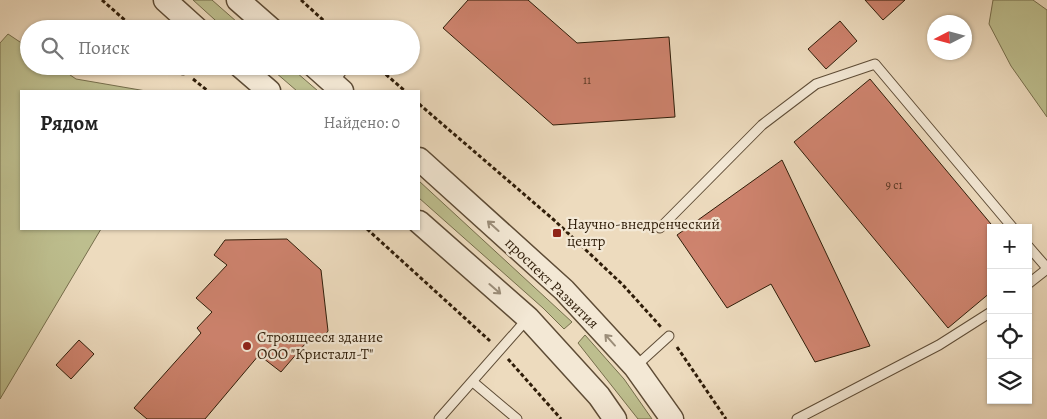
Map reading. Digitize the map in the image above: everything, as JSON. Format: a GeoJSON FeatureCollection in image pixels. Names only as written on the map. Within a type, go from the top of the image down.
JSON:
{"type":"FeatureCollection","features":[{"type":"Feature","properties":{"kind":"street"},"geometry":{"type":"LineString","coordinates":[[165,0],[188,20]]}},
{"type":"Feature","properties":{"kind":"street"},"geometry":{"type":"LineString","coordinates":[[248,6],[262,20]]}},
{"type":"Feature","properties":{"kind":"street"},"geometry":{"type":"LineString","coordinates":[[250,75],[268,90]]}},
{"type":"Feature","properties":{"kind":"street","name":"проспект Развития"},"geometry":{"type":"LineString","coordinates":[[420,160],[564,290],[635,367],[672,419]]}},
{"type":"Feature","properties":{"kind":"street"},"geometry":{"type":"LineString","coordinates":[[420,223],[528,318],[599,396],[615,419]]}},
{"type":"Feature","properties":{"kind":"lane"},"geometry":{"type":"LineString","coordinates":[[660,228],[762,125],[785,107],[816,84],[875,64],[1010,224]]}},
{"type":"Feature","properties":{"kind":"lane"},"geometry":{"type":"LineString","coordinates":[[1032,251],[1047,268],[1032,281]]}},
{"type":"Feature","properties":{"kind":"lane"},"geometry":{"type":"LineString","coordinates":[[797,419],[939,345],[988,314]]}},
{"type":"Feature","properties":{"kind":"lane"},"geometry":{"type":"LineString","coordinates":[[439,419],[528,318]]}},
{"type":"Feature","properties":{"kind":"lane"},"geometry":{"type":"LineString","coordinates":[[635,367],[669,336]]}},
{"type":"Feature","properties":{"kind":"lane"},"geometry":{"type":"LineString","coordinates":[[473,382],[517,419]]}},
{"type":"Feature","properties":{"kind":"path"},"geometry":{"type":"LineString","coordinates":[[102,0],[125,20]]}},
{"type":"Feature","properties":{"kind":"path"},"geometry":{"type":"LineString","coordinates":[[300,0],[323,20]]}},
{"type":"Feature","properties":{"kind":"path"},"geometry":{"type":"LineString","coordinates":[[386,75],[404,90]]}},
{"type":"Feature","properties":{"kind":"path"},"geometry":{"type":"LineString","coordinates":[[420,105],[554,220],[623,285],[669,336],[726,419]]}},
{"type":"Feature","properties":{"kind":"path"},"geometry":{"type":"LineString","coordinates":[[368,230],[500,350],[561,419]]}},
{"type":"Feature","properties":{"kind":"green space"},"geometry":{"type":"Polygon","coordinates":[[[193,0],[212,0],[235,20],[215,20],[193,0]]]}},
{"type":"Feature","properties":{"kind":"green space"},"geometry":{"type":"Polygon","coordinates":[[[993,0],[1033,0],[1047,10],[1047,117],[1011,66],[989,24],[993,0]]]}},
{"type":"Feature","properties":{"kind":"green space"},"geometry":{"type":"Polygon","coordinates":[[[8,34],[20,42],[20,75],[70,75],[76,79],[140,90],[20,90],[20,230],[100,230],[0,399],[0,43],[8,34]]]}},
{"type":"Feature","properties":{"kind":"green space"},"geometry":{"type":"Polygon","coordinates":[[[278,75],[299,75],[317,90],[296,90],[278,75]]]}},
{"type":"Feature","properties":{"kind":"green space"},"geometry":{"type":"Polygon","coordinates":[[[420,182],[572,322],[564,329],[543,308],[420,199],[420,182]]]}},
{"type":"Feature","properties":{"kind":"green space"},"geometry":{"type":"Polygon","coordinates":[[[585,335],[624,379],[652,419],[638,419],[578,343],[585,335]]]}},
{"type":"Feature","properties":{"kind":"building"},"geometry":{"type":"Polygon","coordinates":[[[468,0],[528,0],[577,43],[669,37],[675,117],[553,125],[443,28],[468,0]]]}},
{"type":"Feature","properties":{"kind":"building"},"geometry":{"type":"Polygon","coordinates":[[[865,0],[905,0],[883,20],[865,0]]]}},
{"type":"Feature","properties":{"kind":"building"},"geometry":{"type":"Polygon","coordinates":[[[840,21],[857,41],[826,69],[808,49],[840,21]]]}},
{"type":"Feature","properties":{"kind":"building"},"geometry":{"type":"Polygon","coordinates":[[[870,79],[991,224],[987,224],[987,295],[948,328],[794,142],[870,79]]]}},
{"type":"Feature","properties":{"kind":"building"},"geometry":{"type":"Polygon","coordinates":[[[782,160],[870,346],[815,362],[771,284],[727,308],[677,235],[782,160]]]}},
{"type":"Feature","properties":{"kind":"building","name":"Строящееся здание ООО \"Кристалл-Т\""},"geometry":{"type":"Polygon","coordinates":[[[287,239],[321,270],[328,331],[318,344],[311,337],[281,372],[259,355],[205,419],[147,419],[134,408],[201,333],[197,328],[212,312],[196,298],[227,265],[214,255],[225,240],[287,239]]]}},
{"type":"Feature","properties":{"kind":"building"},"geometry":{"type":"Polygon","coordinates":[[[79,340],[94,354],[71,379],[56,365],[79,340]]]}},
{"type":"Feature","properties":{"kind":"place","name":"Научно-внедренческий центр"},"geometry":{"type":"Point","coordinates":[557,233]}},
{"type":"Feature","properties":{"kind":"place","name":"Строящееся здание ООО \"Кристалл-Т\""},"geometry":{"type":"Point","coordinates":[247,346]}}]}
